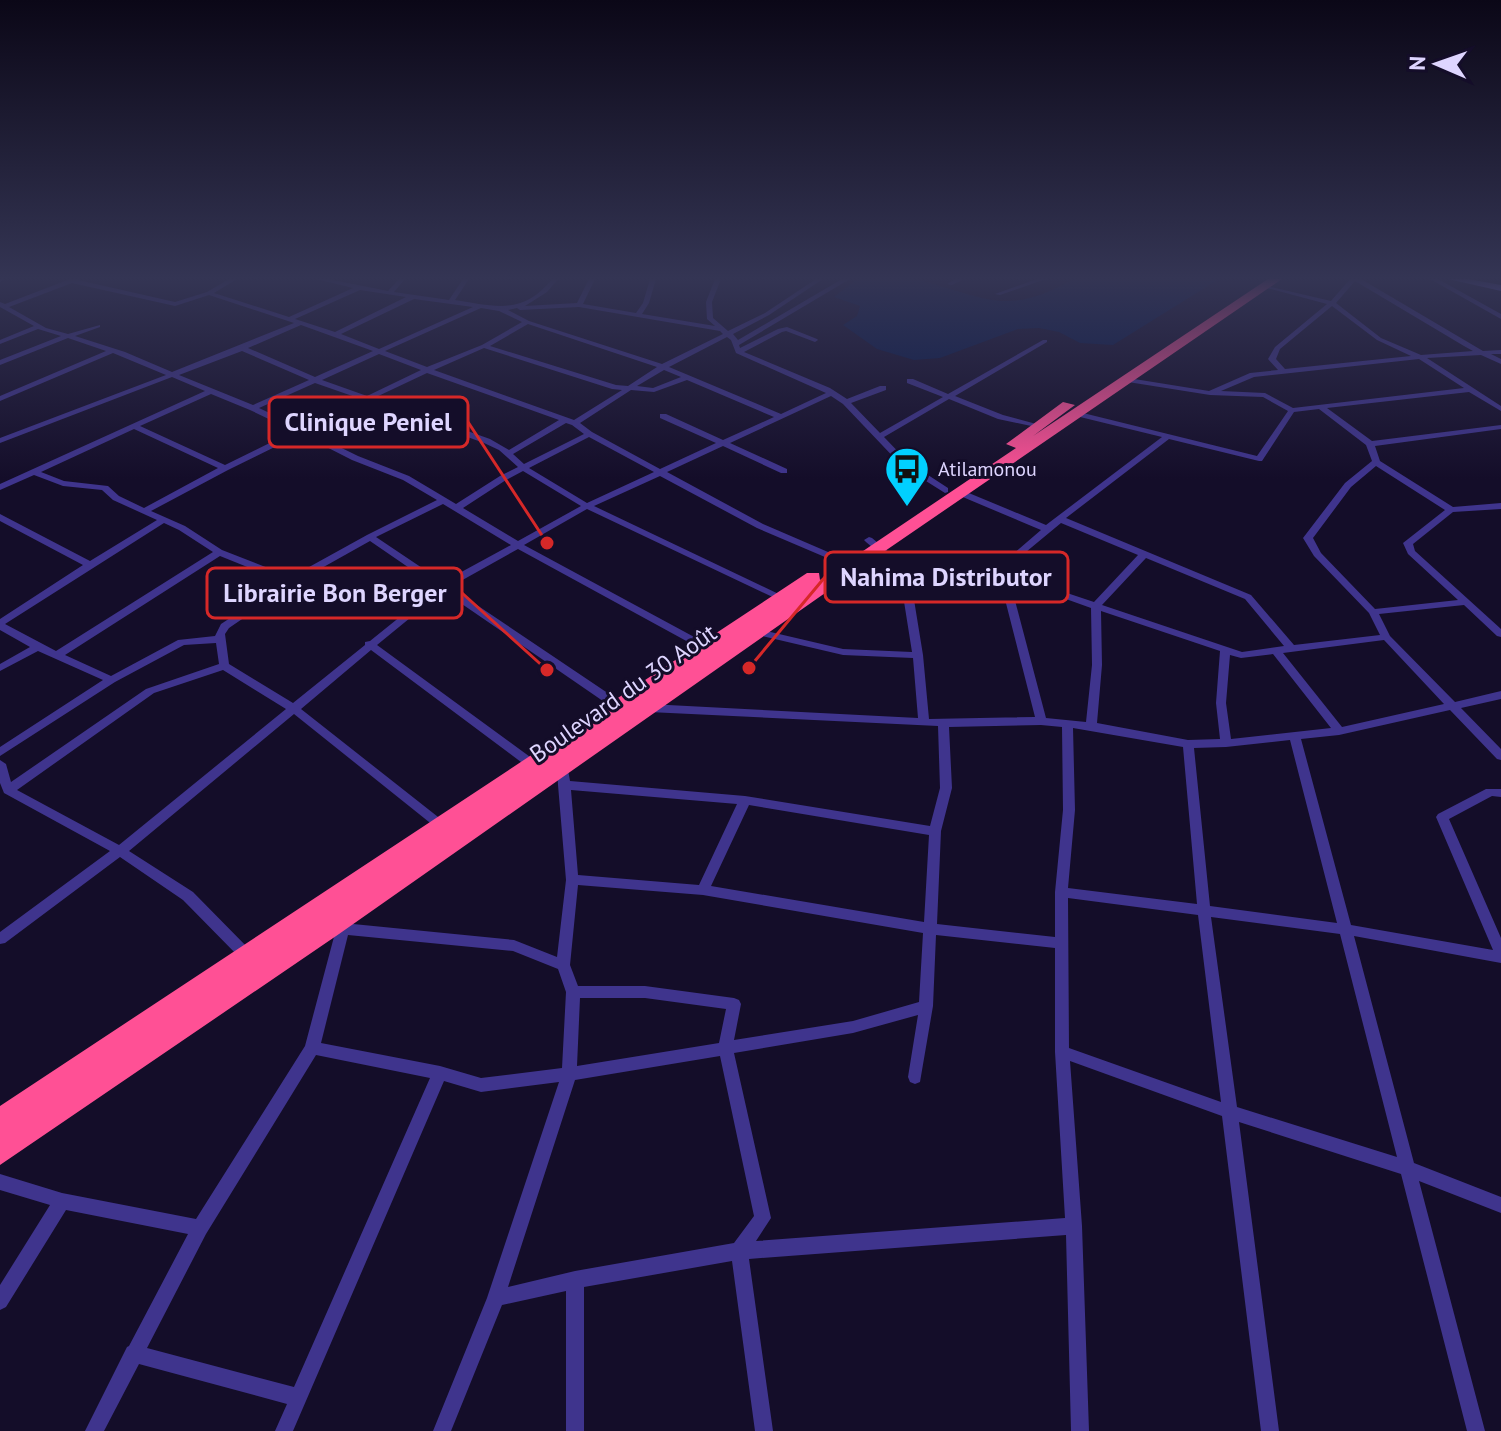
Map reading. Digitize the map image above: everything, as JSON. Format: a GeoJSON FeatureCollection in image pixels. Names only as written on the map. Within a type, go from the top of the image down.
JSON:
{"type":"FeatureCollection","features":[{"type":"Feature","properties":{"kind":"highway","name":"Boulevard du 30 Août"},"geometry":{"type":"LineString","coordinates":[[953,492],[1036,425],[1159,346]]}},
{"type":"Feature","properties":{"kind":"highway","name":"Boulevard du 30 Août"},"geometry":{"type":"LineString","coordinates":[[0,1151],[564,776],[646,708],[758,632],[874,544],[1079,414],[1175,346]]}},
{"type":"Feature","properties":{"kind":"highway","name":"Boulevard du 30 Août"},"geometry":{"type":"LineString","coordinates":[[0,1122],[443,827],[705,647],[839,560],[874,544]]}},
{"type":"Feature","properties":{"kind":"street"},"geometry":{"type":"LineString","coordinates":[[0,363],[43,346]]}},
{"type":"Feature","properties":{"kind":"street"},"geometry":{"type":"LineString","coordinates":[[94,346],[122,354],[253,408],[355,458],[400,475],[518,545],[705,647]]}},
{"type":"Feature","properties":{"kind":"street"},"geometry":{"type":"LineString","coordinates":[[0,441],[247,346]]}},
{"type":"Feature","properties":{"kind":"street"},"geometry":{"type":"LineString","coordinates":[[366,346],[575,423],[589,434],[760,526],[839,560]]}},
{"type":"Feature","properties":{"kind":"street"},"geometry":{"type":"LineString","coordinates":[[253,408],[387,346]]}},
{"type":"Feature","properties":{"kind":"street"},"geometry":{"type":"LineString","coordinates":[[146,510],[365,399],[484,346],[602,385],[661,389],[686,378]]}},
{"type":"Feature","properties":{"kind":"street"},"geometry":{"type":"LineString","coordinates":[[599,346],[663,367],[779,416]]}},
{"type":"Feature","properties":{"kind":"street"},"geometry":{"type":"LineString","coordinates":[[575,423],[700,346]]}},
{"type":"Feature","properties":{"kind":"street"},"geometry":{"type":"LineString","coordinates":[[738,348],[742,346]]}},
{"type":"Feature","properties":{"kind":"street"},"geometry":{"type":"LineString","coordinates":[[738,348],[743,346]]}},
{"type":"Feature","properties":{"kind":"street"},"geometry":{"type":"LineString","coordinates":[[880,436],[1037,346]]}},
{"type":"Feature","properties":{"kind":"street"},"geometry":{"type":"LineString","coordinates":[[1280,346],[1272,359],[1283,372]]}},
{"type":"Feature","properties":{"kind":"street"},"geometry":{"type":"LineString","coordinates":[[1394,346],[1422,358],[1467,390],[1501,409]]}},
{"type":"Feature","properties":{"kind":"street"},"geometry":{"type":"LineString","coordinates":[[1468,346],[1501,362]]}},
{"type":"Feature","properties":{"kind":"street"},"geometry":{"type":"LineString","coordinates":[[242,348],[365,399],[454,428],[509,453],[525,469],[587,506],[782,598]]}},
{"type":"Feature","properties":{"kind":"street"},"geometry":{"type":"LineString","coordinates":[[738,348],[846,402],[905,464],[953,492],[1047,529]]}},
{"type":"Feature","properties":{"kind":"street"},"geometry":{"type":"LineString","coordinates":[[0,399],[110,352]]}},
{"type":"Feature","properties":{"kind":"street"},"geometry":{"type":"LineString","coordinates":[[1210,393],[1253,375],[1447,354],[1501,352]]}},
{"type":"Feature","properties":{"kind":"street"},"geometry":{"type":"LineString","coordinates":[[1128,380],[1210,393],[1265,395],[1292,410],[1467,390]]}},
{"type":"Feature","properties":{"kind":"street"},"geometry":{"type":"LineString","coordinates":[[910,381],[1001,417],[1036,425]]}},
{"type":"Feature","properties":{"kind":"street"},"geometry":{"type":"LineString","coordinates":[[846,402],[883,388]]}},
{"type":"Feature","properties":{"kind":"street"},"geometry":{"type":"LineString","coordinates":[[0,487],[211,391]]}},
{"type":"Feature","properties":{"kind":"street"},"geometry":{"type":"LineString","coordinates":[[0,939],[120,851],[442,587],[587,506],[832,393]]}},
{"type":"Feature","properties":{"kind":"street"},"geometry":{"type":"LineString","coordinates":[[1322,408],[1370,444],[1376,462],[1451,510],[1498,510]]}},
{"type":"Feature","properties":{"kind":"street"},"geometry":{"type":"LineString","coordinates":[[1079,414],[1259,459],[1292,410]]}},
{"type":"Feature","properties":{"kind":"street"},"geometry":{"type":"LineString","coordinates":[[663,416],[784,471]]}},
{"type":"Feature","properties":{"kind":"street"},"geometry":{"type":"LineString","coordinates":[[509,453],[565,420]]}},
{"type":"Feature","properties":{"kind":"street"},"geometry":{"type":"LineString","coordinates":[[133,426],[225,468]]}},
{"type":"Feature","properties":{"kind":"street"},"geometry":{"type":"LineString","coordinates":[[1370,444],[1501,427]]}},
{"type":"Feature","properties":{"kind":"street"},"geometry":{"type":"LineString","coordinates":[[1489,428],[1501,439]]}},
{"type":"Feature","properties":{"kind":"street"},"geometry":{"type":"LineString","coordinates":[[457,508],[503,478],[589,434]]}},
{"type":"Feature","properties":{"kind":"street"},"geometry":{"type":"LineString","coordinates":[[1002,568],[1047,529],[1167,437]]}},
{"type":"Feature","properties":{"kind":"street"},"geometry":{"type":"LineString","coordinates":[[1376,462],[1348,485],[1308,538],[1317,554],[1373,612],[1386,637],[1501,756]]}},
{"type":"Feature","properties":{"kind":"street"},"geometry":{"type":"LineString","coordinates":[[34,472],[63,483],[105,488],[116,498],[182,528],[219,552],[292,581]]}},
{"type":"Feature","properties":{"kind":"street"},"geometry":{"type":"LineString","coordinates":[[224,666],[221,639],[225,626],[292,581],[444,500]]}},
{"type":"Feature","properties":{"kind":"street"},"geometry":{"type":"LineString","coordinates":[[1451,510],[1408,543],[1411,552],[1501,634]]}},
{"type":"Feature","properties":{"kind":"street"},"geometry":{"type":"LineString","coordinates":[[0,517],[90,565]]}},
{"type":"Feature","properties":{"kind":"street"},"geometry":{"type":"LineString","coordinates":[[1060,519],[1248,597],[1291,648]]}},
{"type":"Feature","properties":{"kind":"street"},"geometry":{"type":"LineString","coordinates":[[111,680],[38,647],[0,624],[163,520]]}},
{"type":"Feature","properties":{"kind":"street"},"geometry":{"type":"LineString","coordinates":[[370,537],[620,707]]}},
{"type":"Feature","properties":{"kind":"street"},"geometry":{"type":"LineString","coordinates":[[874,544],[904,569],[918,655],[924,722]]}},
{"type":"Feature","properties":{"kind":"street"},"geometry":{"type":"LineString","coordinates":[[58,655],[219,552]]}},
{"type":"Feature","properties":{"kind":"street"},"geometry":{"type":"LineString","coordinates":[[1091,726],[1097,665],[1096,606],[1144,554]]}},
{"type":"Feature","properties":{"kind":"street"},"geometry":{"type":"LineString","coordinates":[[1002,568],[1055,592],[1241,655],[1386,637]]}},
{"type":"Feature","properties":{"kind":"street"},"geometry":{"type":"LineString","coordinates":[[1002,568],[1041,721]]}},
{"type":"Feature","properties":{"kind":"street"},"geometry":{"type":"LineString","coordinates":[[1373,612],[1466,602]]}},
{"type":"Feature","properties":{"kind":"street"},"geometry":{"type":"LineString","coordinates":[[758,632],[843,652],[918,655]]}},
{"type":"Feature","properties":{"kind":"street"},"geometry":{"type":"LineString","coordinates":[[0,752],[111,680],[182,642],[221,639]]}},
{"type":"Feature","properties":{"kind":"street"},"geometry":{"type":"LineString","coordinates":[[369,644],[533,765]]}},
{"type":"Feature","properties":{"kind":"street"},"geometry":{"type":"LineString","coordinates":[[0,668],[38,647]]}},
{"type":"Feature","properties":{"kind":"street"},"geometry":{"type":"LineString","coordinates":[[1225,649],[1221,703],[1226,743]]}},
{"type":"Feature","properties":{"kind":"street"},"geometry":{"type":"LineString","coordinates":[[1276,651],[1339,731]]}},
{"type":"Feature","properties":{"kind":"street"},"geometry":{"type":"LineString","coordinates":[[8,790],[150,691],[224,666],[293,708],[443,827]]}},
{"type":"Feature","properties":{"kind":"street"},"geometry":{"type":"LineString","coordinates":[[646,708],[943,723],[1041,721],[1091,726],[1188,744],[1339,731],[1501,695]]}},
{"type":"Feature","properties":{"kind":"street"},"geometry":{"type":"LineString","coordinates":[[915,1077],[926,1006],[935,831],[946,788],[943,723]]}},
{"type":"Feature","properties":{"kind":"street"},"geometry":{"type":"LineString","coordinates":[[1067,724],[1069,810],[1061,892],[1062,1052],[1074,1226],[1080,1431]]}},
{"type":"Feature","properties":{"kind":"street"},"geometry":{"type":"LineString","coordinates":[[1295,737],[1476,1431]]}},
{"type":"Feature","properties":{"kind":"street"},"geometry":{"type":"LineString","coordinates":[[1188,744],[1204,910],[1270,1431]]}},
{"type":"Feature","properties":{"kind":"street"},"geometry":{"type":"LineString","coordinates":[[2,772],[8,790],[120,851],[188,896],[247,956]]}},
{"type":"Feature","properties":{"kind":"street"},"geometry":{"type":"LineString","coordinates":[[442,1431],[496,1298],[569,1074],[573,992],[563,965],[572,880],[564,776],[745,800],[935,831]]}},
{"type":"Feature","properties":{"kind":"street"},"geometry":{"type":"LineString","coordinates":[[1501,793],[1490,792],[1442,817],[1501,955]]}},
{"type":"Feature","properties":{"kind":"street"},"geometry":{"type":"LineString","coordinates":[[703,890],[745,800]]}},
{"type":"Feature","properties":{"kind":"street"},"geometry":{"type":"LineString","coordinates":[[572,880],[703,890],[931,929],[1062,943]]}},
{"type":"Feature","properties":{"kind":"street"},"geometry":{"type":"LineString","coordinates":[[1061,892],[1345,929],[1501,955]]}},
{"type":"Feature","properties":{"kind":"street"},"geometry":{"type":"LineString","coordinates":[[94,1431],[200,1228],[312,1048],[337,928],[514,946],[563,965]]}},
{"type":"Feature","properties":{"kind":"street"},"geometry":{"type":"LineString","coordinates":[[573,992],[645,992],[734,1004],[725,1047],[763,1218],[739,1251],[764,1431]]}},
{"type":"Feature","properties":{"kind":"street"},"geometry":{"type":"LineString","coordinates":[[312,1048],[440,1073],[481,1085],[569,1074],[853,1027],[926,1006]]}},
{"type":"Feature","properties":{"kind":"street"},"geometry":{"type":"LineString","coordinates":[[1062,1052],[1230,1112],[1409,1169],[1501,1205]]}},
{"type":"Feature","properties":{"kind":"street"},"geometry":{"type":"LineString","coordinates":[[284,1431],[296,1397],[440,1073]]}},
{"type":"Feature","properties":{"kind":"street"},"geometry":{"type":"LineString","coordinates":[[0,1182],[62,1201],[200,1228]]}},
{"type":"Feature","properties":{"kind":"street"},"geometry":{"type":"LineString","coordinates":[[0,1301],[62,1201]]}},
{"type":"Feature","properties":{"kind":"street"},"geometry":{"type":"LineString","coordinates":[[496,1298],[575,1280],[739,1251],[1074,1226]]}},
{"type":"Feature","properties":{"kind":"street"},"geometry":{"type":"LineString","coordinates":[[575,1280],[575,1431]]}},
{"type":"Feature","properties":{"kind":"street"},"geometry":{"type":"LineString","coordinates":[[133,1353],[296,1397]]}},
{"type":"Feature","properties":{"kind":"water"},"geometry":{"type":"Polygon","coordinates":[[[872,346],[973,346],[940,358],[914,360],[872,346]]]}},
{"type":"Feature","properties":{"kind":"place","name":"Atilamonou"},"geometry":{"type":"Point","coordinates":[907,508]}},
{"type":"Feature","properties":{"kind":"place","name":"Clinique Peniel"},"geometry":{"type":"Point","coordinates":[547,543]}},
{"type":"Feature","properties":{"kind":"place","name":"Nahima Distributor"},"geometry":{"type":"Point","coordinates":[749,668]}},
{"type":"Feature","properties":{"kind":"place","name":"Librairie Bon Berger"},"geometry":{"type":"Point","coordinates":[547,670]}}]}
